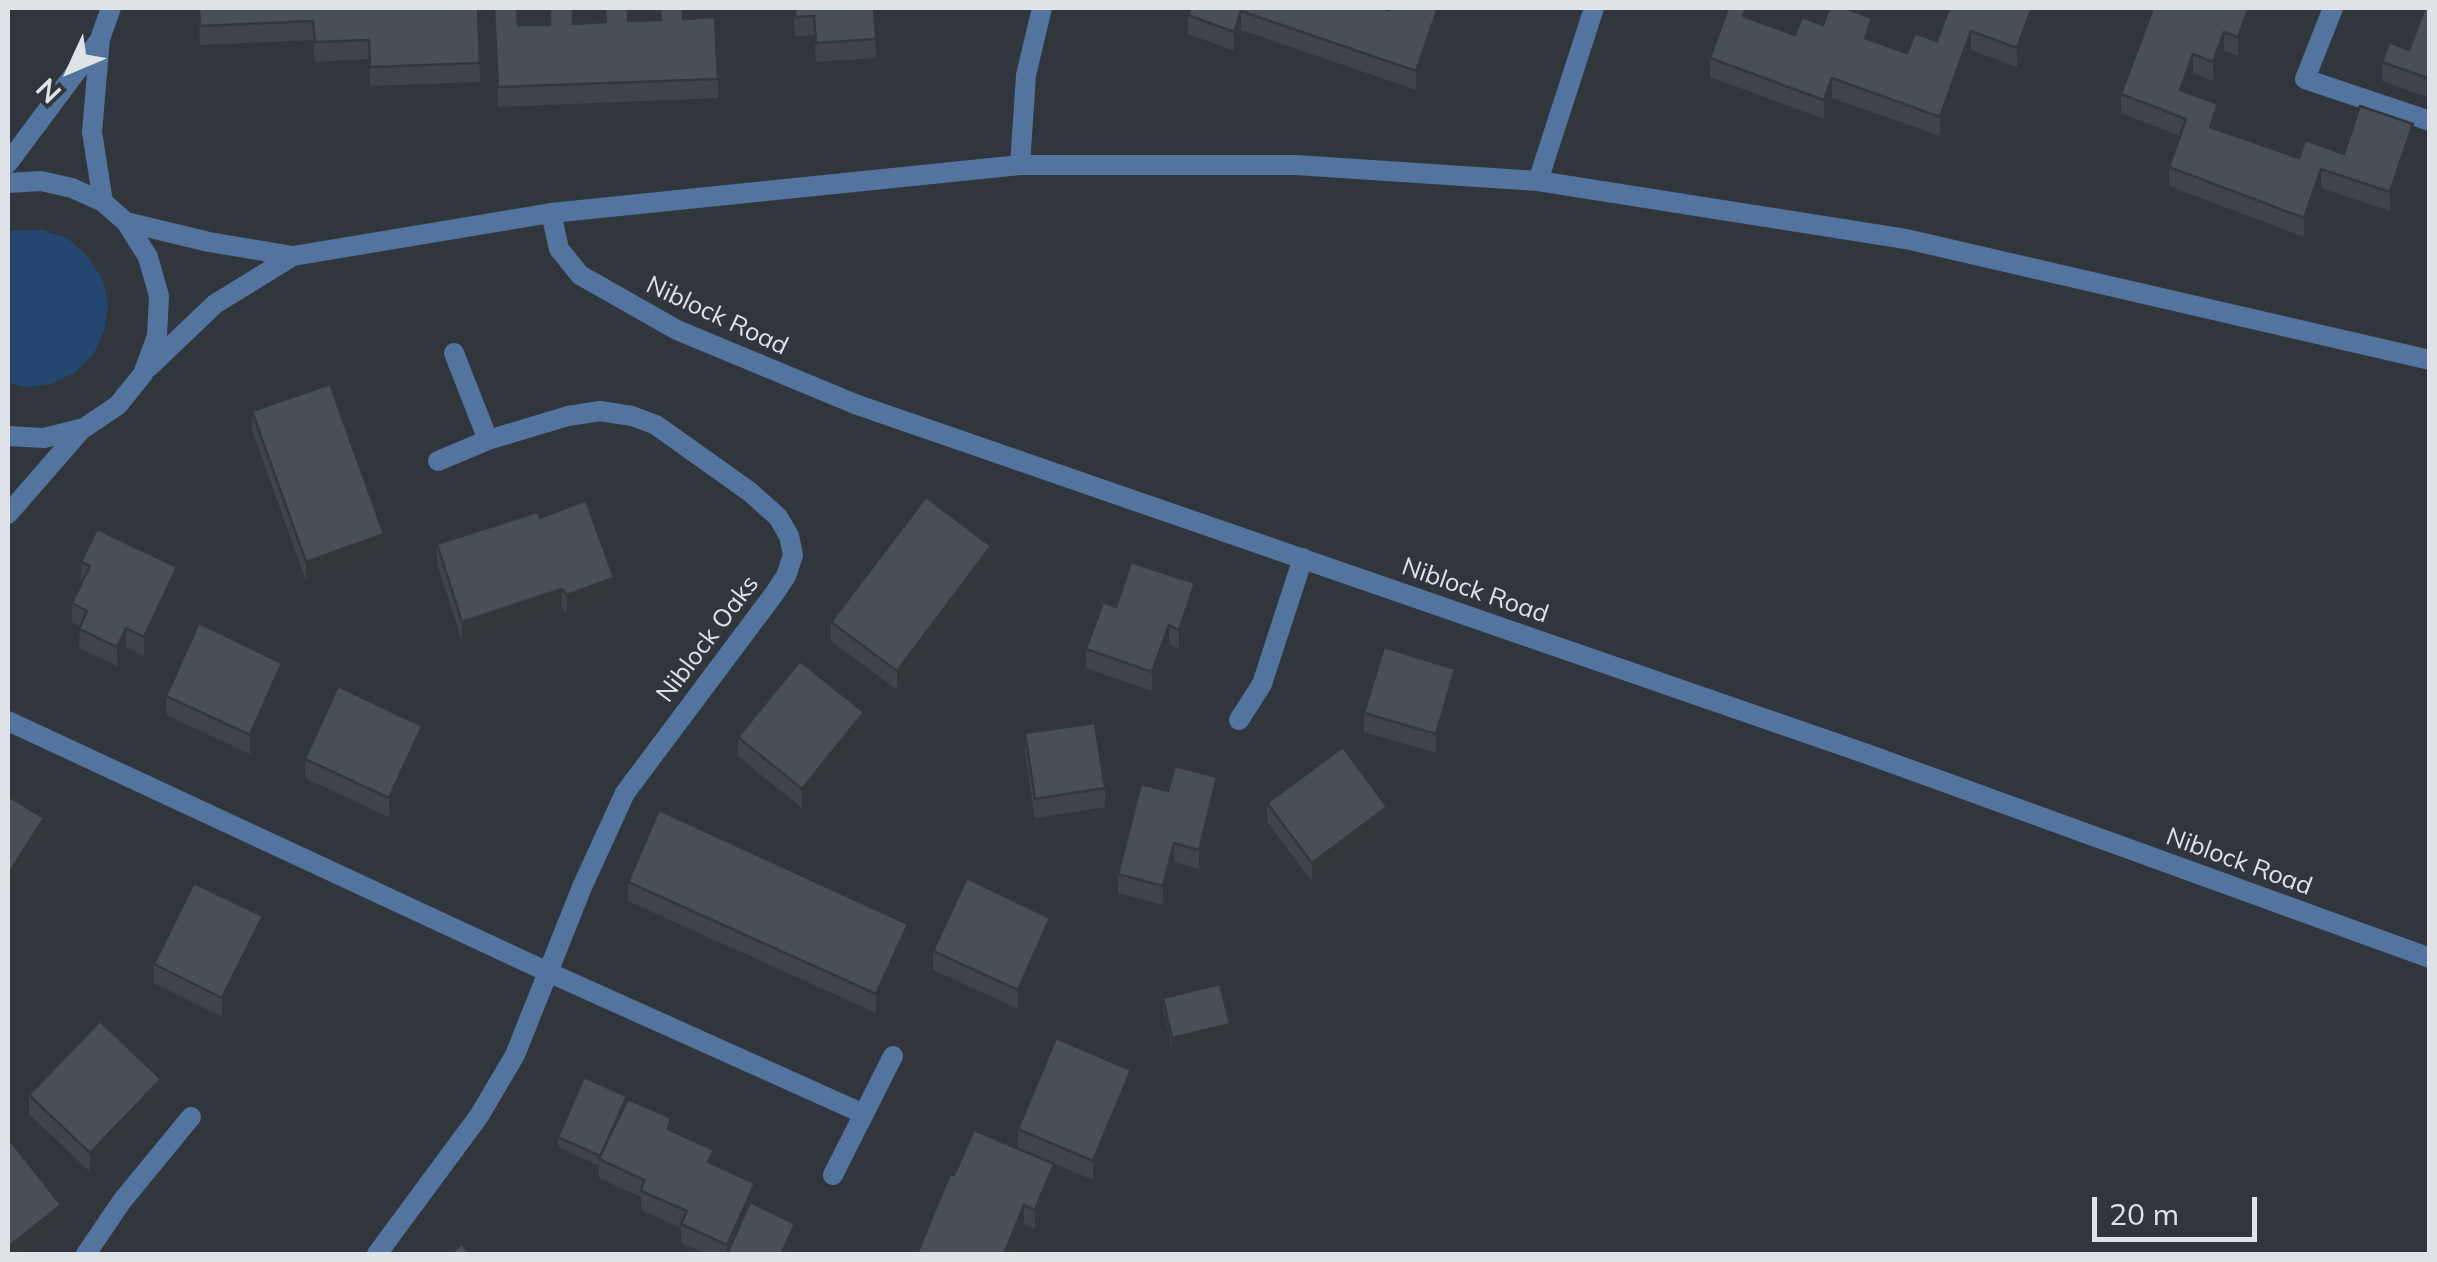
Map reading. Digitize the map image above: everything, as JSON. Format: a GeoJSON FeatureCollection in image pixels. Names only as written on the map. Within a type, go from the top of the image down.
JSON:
{"type":"FeatureCollection","features":[{"type":"Feature","properties":{"kind":"street"},"geometry":{"type":"LineString","coordinates":[[102,202],[92,132],[100,39],[111,8]]}},
{"type":"Feature","properties":{"kind":"street"},"geometry":{"type":"LineString","coordinates":[[1020,165],[1026,75],[1042,8]]}},
{"type":"Feature","properties":{"kind":"street"},"geometry":{"type":"LineString","coordinates":[[1538,181],[1594,8]]}},
{"type":"Feature","properties":{"kind":"street"},"geometry":{"type":"LineString","coordinates":[[2332,8],[2305,79],[2430,121]]}},
{"type":"Feature","properties":{"kind":"street"},"geometry":{"type":"LineString","coordinates":[[8,163],[100,39]]}},
{"type":"Feature","properties":{"kind":"street"},"geometry":{"type":"LineString","coordinates":[[126,222],[209,242],[294,256],[551,213],[1020,165],[1296,164],[1538,181],[1906,239],[2430,360]]}},
{"type":"Feature","properties":{"kind":"street"},"geometry":{"type":"LineString","coordinates":[[8,182],[40,181],[72,188],[102,202],[126,222],[148,257],[159,296],[158,336],[143,374]]}},
{"type":"Feature","properties":{"kind":"street","name":"Niblock Road"},"geometry":{"type":"LineString","coordinates":[[551,213],[559,249],[580,274],[677,330],[856,404],[1867,754],[2430,958]]}},
{"type":"Feature","properties":{"kind":"street"},"geometry":{"type":"LineString","coordinates":[[8,514],[84,428],[118,405],[143,374],[215,304],[294,256]]}},
{"type":"Feature","properties":{"kind":"street"},"geometry":{"type":"LineString","coordinates":[[454,353],[488,440]]}},
{"type":"Feature","properties":{"kind":"street","name":"Niblock Oaks"},"geometry":{"type":"LineString","coordinates":[[377,1254],[479,1116],[516,1055],[589,870],[625,793],[774,594],[793,555],[789,536],[778,518],[698,453],[644,420],[600,411],[568,416],[488,440],[438,462]]}},
{"type":"Feature","properties":{"kind":"street"},"geometry":{"type":"LineString","coordinates":[[8,436],[44,438],[84,428]]}},
{"type":"Feature","properties":{"kind":"street"},"geometry":{"type":"LineString","coordinates":[[1239,720],[1262,684],[1303,558]]}},
{"type":"Feature","properties":{"kind":"street"},"geometry":{"type":"LineString","coordinates":[[8,721],[864,1114]]}},
{"type":"Feature","properties":{"kind":"street"},"geometry":{"type":"LineString","coordinates":[[834,1176],[893,1056]]}},
{"type":"Feature","properties":{"kind":"street"},"geometry":{"type":"LineString","coordinates":[[86,1254],[122,1201],[191,1117]]}},
{"type":"Feature","properties":{"kind":"shaded area"},"geometry":{"type":"Polygon","coordinates":[[[42,230],[67,238],[87,256],[102,278],[108,304],[104,331],[93,355],[74,373],[50,384],[25,387],[8,383],[8,232],[42,230]]]}},
{"type":"Feature","properties":{"kind":"building"},"geometry":{"type":"Polygon","coordinates":[[[199,8],[478,8],[480,63],[370,67],[369,40],[315,42],[313,21],[200,26],[199,8]]]}},
{"type":"Feature","properties":{"kind":"building"},"geometry":{"type":"Polygon","coordinates":[[[517,8],[518,25],[550,25],[550,8],[573,8],[573,24],[606,22],[605,8],[628,8],[628,21],[661,20],[660,8],[683,8],[683,19],[715,17],[718,79],[498,87],[494,9],[517,8]]]}},
{"type":"Feature","properties":{"kind":"building"},"geometry":{"type":"Polygon","coordinates":[[[795,8],[874,8],[876,39],[816,43],[814,16],[795,17],[795,8]]]}},
{"type":"Feature","properties":{"kind":"building"},"geometry":{"type":"Polygon","coordinates":[[[1191,8],[1438,8],[1416,71],[1241,11],[1234,32],[1188,15],[1191,8]]]}},
{"type":"Feature","properties":{"kind":"building"},"geometry":{"type":"Polygon","coordinates":[[[1728,8],[1746,8],[1743,16],[1795,35],[1802,17],[1823,25],[1829,8],[1844,8],[1872,18],[1865,38],[1907,53],[1915,33],[1937,41],[1949,8],[2032,8],[2017,48],[1971,31],[1940,117],[1832,78],[1824,100],[1710,58],[1728,8]]]}},
{"type":"Feature","properties":{"kind":"building"},"geometry":{"type":"Polygon","coordinates":[[[2153,8],[2249,8],[2238,37],[2224,32],[2213,62],[2193,54],[2180,90],[2218,104],[2210,127],[2299,158],[2305,140],[2344,154],[2360,106],[2413,124],[2390,192],[2321,169],[2304,218],[2169,167],[2186,119],[2121,94],[2153,8]]]}},
{"type":"Feature","properties":{"kind":"building"},"geometry":{"type":"Polygon","coordinates":[[[2425,8],[2430,8],[2430,79],[2382,62],[2389,42],[2409,50],[2425,8]]]}},
{"type":"Feature","properties":{"kind":"building"},"geometry":{"type":"Polygon","coordinates":[[[330,384],[384,534],[306,562],[252,411],[330,384]]]}},
{"type":"Feature","properties":{"kind":"building"},"geometry":{"type":"Polygon","coordinates":[[[926,497],[991,546],[897,671],[831,622],[926,497]]]}},
{"type":"Feature","properties":{"kind":"building"},"geometry":{"type":"Polygon","coordinates":[[[586,500],[614,578],[567,595],[562,589],[462,622],[437,544],[537,512],[540,518],[586,500]]]}},
{"type":"Feature","properties":{"kind":"building"},"geometry":{"type":"Polygon","coordinates":[[[97,529],[177,567],[144,637],[126,628],[117,647],[79,629],[87,611],[72,603],[90,566],[81,562],[97,529]]]}},
{"type":"Feature","properties":{"kind":"building"},"geometry":{"type":"Polygon","coordinates":[[[1131,562],[1195,583],[1179,630],[1169,625],[1152,672],[1086,649],[1103,602],[1116,607],[1131,562]]]}},
{"type":"Feature","properties":{"kind":"building"},"geometry":{"type":"Polygon","coordinates":[[[199,623],[282,663],[250,735],[166,696],[199,623]]]}},
{"type":"Feature","properties":{"kind":"building"},"geometry":{"type":"Polygon","coordinates":[[[1384,647],[1455,669],[1436,734],[1364,713],[1384,647]]]}},
{"type":"Feature","properties":{"kind":"building"},"geometry":{"type":"Polygon","coordinates":[[[800,661],[864,712],[802,789],[738,737],[800,661]]]}},
{"type":"Feature","properties":{"kind":"building"},"geometry":{"type":"Polygon","coordinates":[[[338,686],[422,726],[389,798],[305,759],[338,686]]]}},
{"type":"Feature","properties":{"kind":"building"},"geometry":{"type":"Polygon","coordinates":[[[1095,723],[1105,788],[1035,799],[1025,733],[1095,723]]]}},
{"type":"Feature","properties":{"kind":"building"},"geometry":{"type":"Polygon","coordinates":[[[1343,747],[1387,807],[1312,863],[1267,803],[1343,747]]]}},
{"type":"Feature","properties":{"kind":"building"},"geometry":{"type":"Polygon","coordinates":[[[1175,766],[1217,777],[1199,850],[1174,843],[1163,886],[1118,874],[1141,784],[1168,791],[1175,766]]]}},
{"type":"Feature","properties":{"kind":"building"},"geometry":{"type":"Polygon","coordinates":[[[8,796],[44,818],[8,875],[8,796]]]}},
{"type":"Feature","properties":{"kind":"building"},"geometry":{"type":"Polygon","coordinates":[[[659,810],[908,924],[876,994],[628,882],[659,810]]]}},
{"type":"Feature","properties":{"kind":"building"},"geometry":{"type":"Polygon","coordinates":[[[967,878],[1050,918],[1018,990],[933,951],[967,878]]]}},
{"type":"Feature","properties":{"kind":"building"},"geometry":{"type":"Polygon","coordinates":[[[194,883],[263,916],[222,998],[154,964],[194,883]]]}},
{"type":"Feature","properties":{"kind":"building"},"geometry":{"type":"Polygon","coordinates":[[[1220,984],[1230,1024],[1172,1038],[1163,998],[1220,984]]]}},
{"type":"Feature","properties":{"kind":"building"},"geometry":{"type":"Polygon","coordinates":[[[100,1021],[161,1079],[90,1153],[29,1095],[100,1021]]]}},
{"type":"Feature","properties":{"kind":"building"},"geometry":{"type":"Polygon","coordinates":[[[1056,1038],[1131,1070],[1093,1161],[1018,1129],[1056,1038]]]}},
{"type":"Feature","properties":{"kind":"building"},"geometry":{"type":"Polygon","coordinates":[[[584,1077],[629,1097],[600,1156],[558,1137],[584,1077]]]}},
{"type":"Feature","properties":{"kind":"building"},"geometry":{"type":"Polygon","coordinates":[[[626,1098],[671,1118],[668,1129],[714,1150],[708,1162],[755,1183],[727,1245],[681,1224],[687,1211],[641,1191],[644,1180],[599,1159],[626,1098]]]}},
{"type":"Feature","properties":{"kind":"building"},"geometry":{"type":"Polygon","coordinates":[[[974,1130],[1054,1164],[1035,1210],[1024,1205],[1004,1254],[917,1254],[950,1174],[954,1175],[974,1130]]]}},
{"type":"Feature","properties":{"kind":"building"},"geometry":{"type":"Polygon","coordinates":[[[8,1140],[61,1205],[8,1247],[8,1140]]]}},
{"type":"Feature","properties":{"kind":"building"},"geometry":{"type":"Polygon","coordinates":[[[750,1202],[795,1224],[781,1254],[727,1254],[750,1202]]]}},
{"type":"Feature","properties":{"kind":"building"},"geometry":{"type":"Polygon","coordinates":[[[462,1244],[470,1254],[450,1254],[462,1244]]]}}]}
